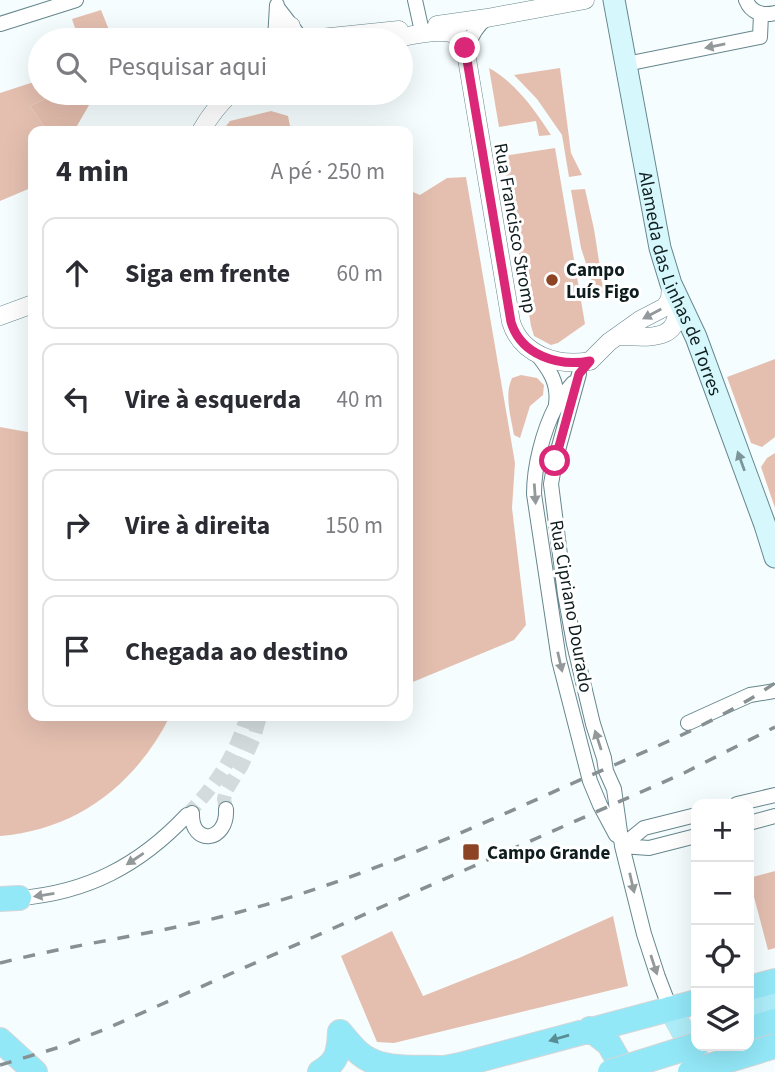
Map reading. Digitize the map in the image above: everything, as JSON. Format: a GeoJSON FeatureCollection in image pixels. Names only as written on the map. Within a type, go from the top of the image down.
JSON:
{"type":"FeatureCollection","features":[{"type":"Feature","properties":{"kind":"highway"},"geometry":{"type":"LineString","coordinates":[[754,987],[775,981]]}},
{"type":"Feature","properties":{"kind":"highway"},"geometry":{"type":"LineString","coordinates":[[320,1072],[334,1062],[340,1032],[365,1057],[376,1062],[434,1070],[691,1003]]}},
{"type":"Feature","properties":{"kind":"highway"},"geometry":{"type":"LineString","coordinates":[[754,1027],[775,1021]]}},
{"type":"Feature","properties":{"kind":"highway"},"geometry":{"type":"LineString","coordinates":[[590,1029],[609,1044],[625,1072]]}},
{"type":"Feature","properties":{"kind":"highway"},"geometry":{"type":"LineString","coordinates":[[7,1046],[35,1072]]}},
{"type":"Feature","properties":{"kind":"highway"},"geometry":{"type":"LineString","coordinates":[[7,1046],[54,1072]]}},
{"type":"Feature","properties":{"kind":"highway"},"geometry":{"type":"LineString","coordinates":[[473,1072],[528,1046]]}},
{"type":"Feature","properties":{"kind":"highway"},"geometry":{"type":"LineString","coordinates":[[690,1072],[775,1046]]}},
{"type":"Feature","properties":{"kind":"highway"},"geometry":{"type":"LineString","coordinates":[[610,1072],[691,1047]]}},
{"type":"Feature","properties":{"kind":"main road","name":"Alameda das Linhas de Torres"},"geometry":{"type":"LineString","coordinates":[[614,0],[660,248],[671,284],[696,337],[775,558]]}},
{"type":"Feature","properties":{"kind":"main road"},"geometry":{"type":"LineString","coordinates":[[754,1008],[775,1001]]}},
{"type":"Feature","properties":{"kind":"main road"},"geometry":{"type":"LineString","coordinates":[[670,1008],[705,1072]]}},
{"type":"Feature","properties":{"kind":"main road"},"geometry":{"type":"LineString","coordinates":[[735,1051],[744,1072]]}},
{"type":"Feature","properties":{"kind":"street"},"geometry":{"type":"LineString","coordinates":[[0,24],[76,0]]}},
{"type":"Feature","properties":{"kind":"street"},"geometry":{"type":"LineString","coordinates":[[415,0],[421,27]]}},
{"type":"Feature","properties":{"kind":"street"},"geometry":{"type":"LineString","coordinates":[[413,28],[585,0]]}},
{"type":"Feature","properties":{"kind":"street"},"geometry":{"type":"LineString","coordinates":[[626,64],[760,37],[768,14],[751,9],[746,0]]}},
{"type":"Feature","properties":{"kind":"street"},"geometry":{"type":"LineString","coordinates":[[276,3],[293,28]]}},
{"type":"Feature","properties":{"kind":"street"},"geometry":{"type":"LineString","coordinates":[[275,28],[276,3]]}},
{"type":"Feature","properties":{"kind":"street"},"geometry":{"type":"LineString","coordinates":[[466,49],[479,24],[487,18]]}},
{"type":"Feature","properties":{"kind":"street"},"geometry":{"type":"LineString","coordinates":[[413,36],[452,32],[462,37],[466,49]]}},
{"type":"Feature","properties":{"kind":"street","name":"Rua Francisco Stromp"},"geometry":{"type":"LineString","coordinates":[[466,49],[514,333],[521,342],[537,353],[561,363],[580,363],[584,367]]}},
{"type":"Feature","properties":{"kind":"street"},"geometry":{"type":"LineString","coordinates":[[196,126],[208,105]]}},
{"type":"Feature","properties":{"kind":"street"},"geometry":{"type":"LineString","coordinates":[[204,126],[219,105]]}},
{"type":"Feature","properties":{"kind":"street"},"geometry":{"type":"LineString","coordinates":[[584,367],[609,342],[640,320],[665,307],[670,299],[671,284]]}},
{"type":"Feature","properties":{"kind":"street"},"geometry":{"type":"LineString","coordinates":[[0,316],[28,306]]}},
{"type":"Feature","properties":{"kind":"street"},"geometry":{"type":"LineString","coordinates":[[0,328],[28,319]]}},
{"type":"Feature","properties":{"kind":"street"},"geometry":{"type":"LineString","coordinates":[[537,353],[555,382],[556,404]]}},
{"type":"Feature","properties":{"kind":"street","name":"Rua Cipriano Dourado"},"geometry":{"type":"LineString","coordinates":[[584,367],[556,404],[538,457],[534,481],[557,648],[585,765],[600,804],[622,846]]}},
{"type":"Feature","properties":{"kind":"street","name":"Rua Cipriano Dourado"},"geometry":{"type":"LineString","coordinates":[[584,367],[555,461],[551,484],[553,508],[574,644],[593,724],[614,789],[622,846],[644,934],[670,1008]]}},
{"type":"Feature","properties":{"kind":"street"},"geometry":{"type":"LineString","coordinates":[[688,723],[750,695],[775,691]]}},
{"type":"Feature","properties":{"kind":"street"},"geometry":{"type":"LineString","coordinates":[[754,800],[775,794]]}},
{"type":"Feature","properties":{"kind":"street"},"geometry":{"type":"LineString","coordinates":[[9,898],[59,893],[100,879],[132,862],[189,814],[194,829],[203,836],[215,835],[226,822],[226,809]]}},
{"type":"Feature","properties":{"kind":"street"},"geometry":{"type":"LineString","coordinates":[[622,846],[644,828],[691,816]]}},
{"type":"Feature","properties":{"kind":"street"},"geometry":{"type":"LineString","coordinates":[[754,822],[775,816]]}},
{"type":"Feature","properties":{"kind":"street"},"geometry":{"type":"LineString","coordinates":[[622,846],[649,848],[691,837]]}},
{"type":"Feature","properties":{"kind":"shaded area"},"geometry":{"type":"Polygon","coordinates":[[[101,10],[108,28],[75,28],[72,19],[101,10]]]}},
{"type":"Feature","properties":{"kind":"shaded area"},"geometry":{"type":"Polygon","coordinates":[[[489,68],[516,89],[551,135],[539,136],[536,121],[499,127],[489,68]]]}},
{"type":"Feature","properties":{"kind":"shaded area"},"geometry":{"type":"Polygon","coordinates":[[[560,68],[571,153],[582,175],[569,177],[562,135],[537,99],[514,75],[560,68]]]}},
{"type":"Feature","properties":{"kind":"shaded area"},"geometry":{"type":"Polygon","coordinates":[[[28,84],[28,105],[32,105],[30,106],[44,126],[28,126],[28,189],[0,201],[0,93],[28,84]]]}},
{"type":"Feature","properties":{"kind":"shaded area"},"geometry":{"type":"Polygon","coordinates":[[[89,105],[77,126],[44,126],[30,106],[89,105]]]}},
{"type":"Feature","properties":{"kind":"shaded area"},"geometry":{"type":"Polygon","coordinates":[[[271,111],[288,116],[290,126],[226,126],[230,121],[271,111]]]}},
{"type":"Feature","properties":{"kind":"shaded area"},"geometry":{"type":"Polygon","coordinates":[[[555,148],[585,324],[551,345],[534,336],[531,326],[503,156],[555,148]]]}},
{"type":"Feature","properties":{"kind":"shaded area"},"geometry":{"type":"Polygon","coordinates":[[[466,177],[515,463],[512,508],[526,625],[514,640],[413,682],[413,192],[420,195],[447,178],[466,177]]]}},
{"type":"Feature","properties":{"kind":"shaded area"},"geometry":{"type":"Polygon","coordinates":[[[585,189],[604,293],[596,294],[581,248],[571,190],[585,189]]]}},
{"type":"Feature","properties":{"kind":"shaded area"},"geometry":{"type":"Polygon","coordinates":[[[775,359],[775,437],[762,447],[751,443],[727,377],[775,359]]]}},
{"type":"Feature","properties":{"kind":"shaded area"},"geometry":{"type":"Polygon","coordinates":[[[521,375],[537,378],[544,385],[543,395],[530,406],[520,438],[514,435],[508,399],[512,378],[521,375]]]}},
{"type":"Feature","properties":{"kind":"shaded area"},"geometry":{"type":"Polygon","coordinates":[[[0,427],[28,432],[28,721],[167,721],[140,763],[101,799],[54,824],[28,832],[0,836],[0,427]]]}},
{"type":"Feature","properties":{"kind":"shaded area"},"geometry":{"type":"Polygon","coordinates":[[[775,453],[775,508],[761,467],[767,458],[775,453]]]}},
{"type":"Feature","properties":{"kind":"shaded area"},"geometry":{"type":"Polygon","coordinates":[[[775,871],[775,948],[768,950],[754,897],[754,877],[775,871]]]}},
{"type":"Feature","properties":{"kind":"shaded area"},"geometry":{"type":"Polygon","coordinates":[[[613,916],[628,986],[394,1043],[377,1042],[341,956],[392,931],[423,996],[519,958],[613,916]]]}},
{"type":"Feature","properties":{"kind":"tunnel"},"geometry":{"type":"LineString","coordinates":[[187,815],[223,769],[245,721]]}},
{"type":"Feature","properties":{"kind":"tunnel"},"geometry":{"type":"LineString","coordinates":[[226,809],[226,791],[242,765],[259,721]]}},
{"type":"Feature","properties":{"kind":"railway"},"geometry":{"type":"LineString","coordinates":[[0,963],[224,916],[313,890],[443,840],[675,738],[726,713],[775,683]]}},
{"type":"Feature","properties":{"kind":"railway"},"geometry":{"type":"LineString","coordinates":[[0,1065],[60,1047],[108,1028],[684,773],[775,727]]}},
{"type":"Feature","properties":{"kind":"place","name":"Campo Luís Figo"},"geometry":{"type":"Point","coordinates":[552,280]}},
{"type":"Feature","properties":{"kind":"place","name":"Campo Grande"},"geometry":{"type":"Point","coordinates":[471,852]}},
{"type":"Feature","properties":{"kind":"route"},"geometry":{"type":"LineString","coordinates":[[465,48],[514,333],[521,342],[537,353],[561,363],[590,361],[579,374],[555,461]]}}]}
